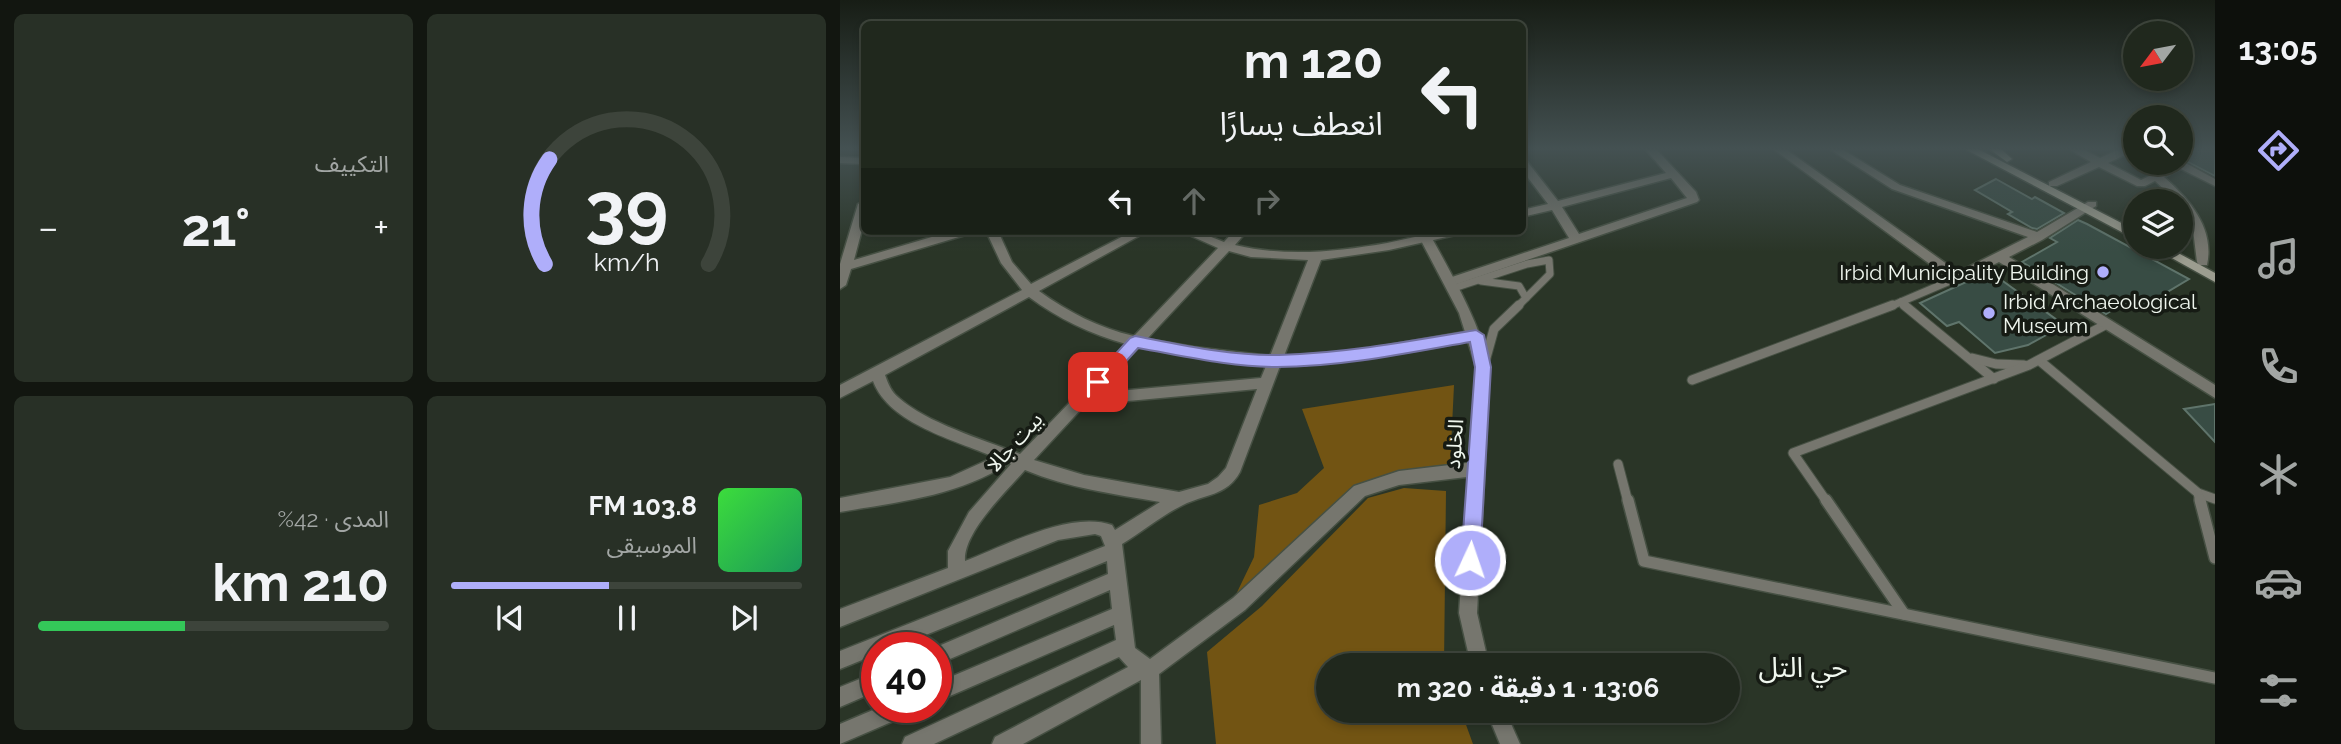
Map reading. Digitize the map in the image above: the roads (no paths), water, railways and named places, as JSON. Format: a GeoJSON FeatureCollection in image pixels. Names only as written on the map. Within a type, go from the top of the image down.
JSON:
{"type":"FeatureCollection","features":[{"type":"Feature","properties":{"kind":"main road"},"geometry":{"type":"LineString","coordinates":[[2040,183],[2123,221]]}},
{"type":"Feature","properties":{"kind":"main road"},"geometry":{"type":"LineString","coordinates":[[2053,184],[2123,228]]}},
{"type":"Feature","properties":{"kind":"main road"},"geometry":{"type":"LineString","coordinates":[[2193,257],[2215,268]]}},
{"type":"Feature","properties":{"kind":"main road"},"geometry":{"type":"LineString","coordinates":[[2180,259],[2215,278]]}},
{"type":"Feature","properties":{"kind":"street"},"geometry":{"type":"LineString","coordinates":[[1532,183],[1555,205],[1575,238]]}},
{"type":"Feature","properties":{"kind":"street"},"geometry":{"type":"LineString","coordinates":[[1526,213],[1641,183]]}},
{"type":"Feature","properties":{"kind":"street"},"geometry":{"type":"LineString","coordinates":[[1452,285],[1575,238],[1693,200],[1692,194],[1682,183]]}},
{"type":"Feature","properties":{"kind":"street"},"geometry":{"type":"LineString","coordinates":[[1825,183],[1956,278],[2038,237],[2088,206]]}},
{"type":"Feature","properties":{"kind":"street"},"geometry":{"type":"LineString","coordinates":[[1889,183],[2038,237]]}},
{"type":"Feature","properties":{"kind":"street"},"geometry":{"type":"LineString","coordinates":[[2163,183],[2193,211],[2203,233],[2203,262]]}},
{"type":"Feature","properties":{"kind":"street"},"geometry":{"type":"LineString","coordinates":[[840,285],[843,267],[861,213]]}},
{"type":"Feature","properties":{"kind":"street"},"geometry":{"type":"LineString","coordinates":[[843,267],[951,235]]}},
{"type":"Feature","properties":{"kind":"street"},"geometry":{"type":"LineString","coordinates":[[994,235],[1006,266],[1031,292],[1078,321],[1135,342],[1202,354],[1277,361],[1381,352],[1476,335]]}},
{"type":"Feature","properties":{"kind":"street"},"geometry":{"type":"LineString","coordinates":[[840,392],[1135,235]]}},
{"type":"Feature","properties":{"kind":"street"},"geometry":{"type":"LineString","coordinates":[[1196,235],[1226,247],[1268,255],[1316,256],[1374,249],[1424,235]]}},
{"type":"Feature","properties":{"kind":"street","name":"بيت جالا"},"geometry":{"type":"LineString","coordinates":[[957,572],[956,551],[962,536],[1015,458],[1082,400],[1237,235]]}},
{"type":"Feature","properties":{"kind":"street","name":"الخلود"},"geometry":{"type":"LineString","coordinates":[[1424,235],[1476,335],[1483,367],[1468,613],[1477,653]]}},
{"type":"Feature","properties":{"kind":"street"},"geometry":{"type":"LineString","coordinates":[[840,660],[1114,545],[1179,499],[1212,489],[1224,482],[1232,472],[1316,256]]}},
{"type":"Feature","properties":{"kind":"street"},"geometry":{"type":"LineString","coordinates":[[2001,257],[2215,392]]}},
{"type":"Feature","properties":{"kind":"street"},"geometry":{"type":"LineString","coordinates":[[877,373],[887,396],[899,407],[923,421],[1084,482],[1179,499]]}},
{"type":"Feature","properties":{"kind":"street"},"geometry":{"type":"LineString","coordinates":[[1082,400],[1268,383]]}},
{"type":"Feature","properties":{"kind":"street"},"geometry":{"type":"LineString","coordinates":[[840,505],[963,479],[1015,458]]}},
{"type":"Feature","properties":{"kind":"street"},"geometry":{"type":"LineString","coordinates":[[1002,744],[1147,669],[1239,604],[1360,491],[1391,480],[1475,469]]}},
{"type":"Feature","properties":{"kind":"street"},"geometry":{"type":"LineString","coordinates":[[840,618],[1034,540],[1077,528],[1095,527],[1106,530],[1114,545],[1120,614],[1129,656],[1147,669]]}},
{"type":"Feature","properties":{"kind":"street"},"geometry":{"type":"LineString","coordinates":[[952,649],[1118,578]]}},
{"type":"Feature","properties":{"kind":"street"},"geometry":{"type":"LineString","coordinates":[[952,686],[1120,614]]}},
{"type":"Feature","properties":{"kind":"street"},"geometry":{"type":"LineString","coordinates":[[912,744],[1125,645]]}},
{"type":"Feature","properties":{"kind":"street"},"geometry":{"type":"LineString","coordinates":[[1147,669],[1151,744]]}},
{"type":"Feature","properties":{"kind":"street"},"geometry":{"type":"LineString","coordinates":[[840,697],[861,688]]}},
{"type":"Feature","properties":{"kind":"street"},"geometry":{"type":"LineString","coordinates":[[840,734],[866,723]]}},
{"type":"Feature","properties":{"kind":"street"},"geometry":{"type":"LineString","coordinates":[[1501,723],[1510,744]]}},
{"type":"Feature","properties":{"kind":"lane"},"geometry":{"type":"LineString","coordinates":[[1452,285],[1549,260],[1550,274],[1493,329],[1476,335]]}},
{"type":"Feature","properties":{"kind":"lane"},"geometry":{"type":"LineString","coordinates":[[1692,380],[1901,302],[1956,278]]}},
{"type":"Feature","properties":{"kind":"lane"},"geometry":{"type":"LineString","coordinates":[[1476,280],[1520,286],[1526,298]]}},
{"type":"Feature","properties":{"kind":"lane"},"geometry":{"type":"LineString","coordinates":[[1901,302],[1994,379]]}},
{"type":"Feature","properties":{"kind":"lane"},"geometry":{"type":"LineString","coordinates":[[1904,614],[1793,453],[2040,361],[2107,324]]}},
{"type":"Feature","properties":{"kind":"lane"},"geometry":{"type":"LineString","coordinates":[[1483,367],[1493,329]]}},
{"type":"Feature","properties":{"kind":"lane"},"geometry":{"type":"LineString","coordinates":[[1967,357],[1996,364],[2029,365]]}},
{"type":"Feature","properties":{"kind":"lane"},"geometry":{"type":"LineString","coordinates":[[2040,361],[2198,493],[2215,499]]}},
{"type":"Feature","properties":{"kind":"lane"},"geometry":{"type":"LineString","coordinates":[[1618,464],[1644,561],[2215,678]]}},
{"type":"Feature","properties":{"kind":"lane"},"geometry":{"type":"LineString","coordinates":[[2198,493],[2215,558]]}},
{"type":"Feature","properties":{"kind":"place","name":"Irbid Municipality Building"},"geometry":{"type":"Point","coordinates":[2103,272]}},
{"type":"Feature","properties":{"kind":"place","name":"Irbid Archaeological Museum"},"geometry":{"type":"Point","coordinates":[1989,313]}},
{"type":"Feature","properties":{"kind":"district","name":"حي التل"},"geometry":{"type":"Point","coordinates":[1803,667]}}]}
